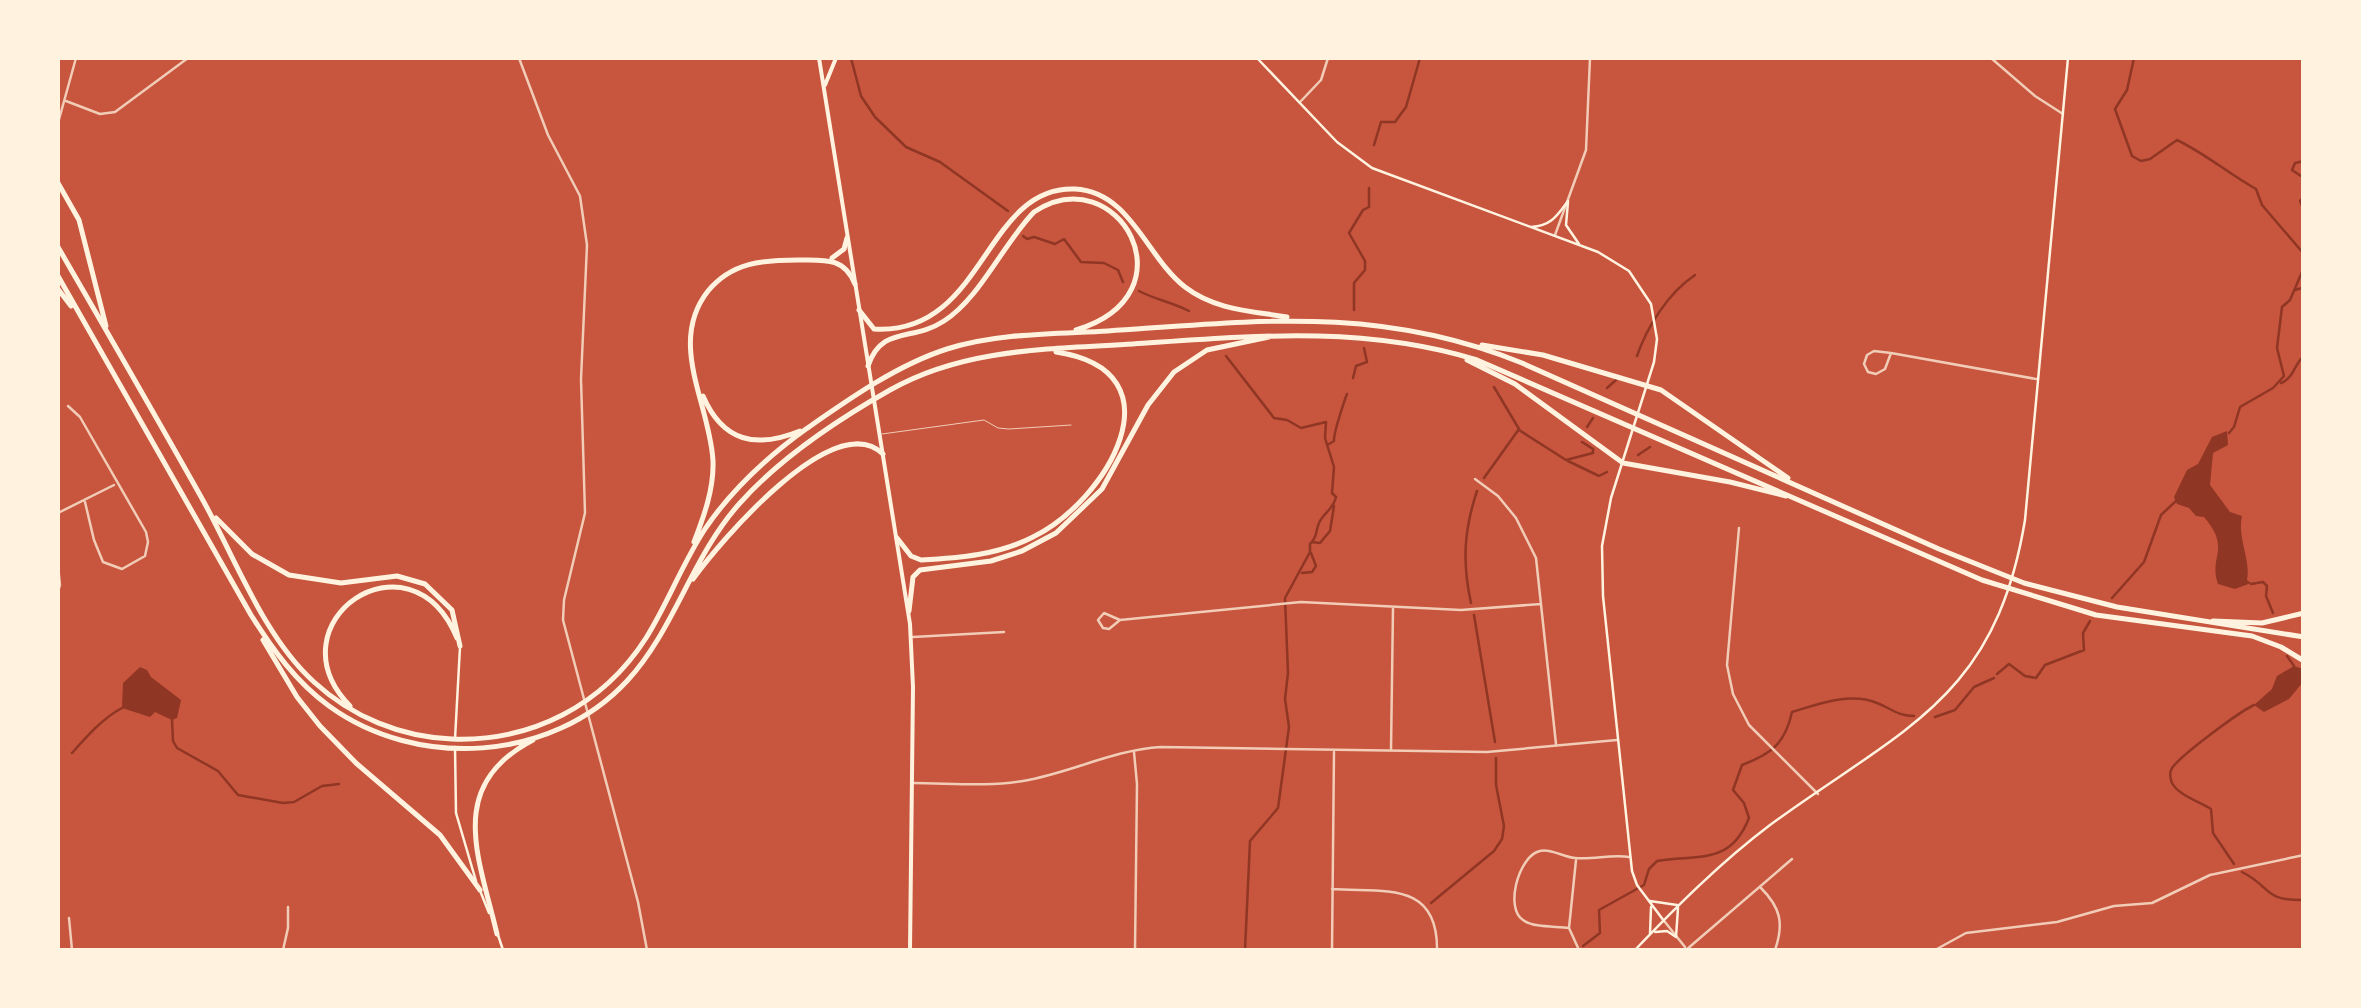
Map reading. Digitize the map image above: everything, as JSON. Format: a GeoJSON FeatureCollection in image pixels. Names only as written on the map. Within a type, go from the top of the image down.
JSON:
{"type":"FeatureCollection","features":[{"type":"Feature","properties":{"kind":"highway"},"geometry":{"type":"LineString","coordinates":[[58,183],[82,229],[108,334]]}},
{"type":"Feature","properties":{"kind":"highway"},"geometry":{"type":"LineString","coordinates":[[860,310],[874,328],[901,327],[927,319],[950,302],[1018,212],[1042,194],[1072,189],[1099,194],[1118,206],[1168,270],[1196,294],[1226,307],[1300,319],[1380,324],[1543,355],[1648,384],[1807,490]]}},
{"type":"Feature","properties":{"kind":"highway"},"geometry":{"type":"LineString","coordinates":[[868,366],[873,351],[882,342],[927,330],[947,320],[1034,212],[1046,204],[1073,199],[1102,206],[1115,214],[1133,240],[1138,271],[1127,299],[1117,310],[1104,320],[1064,334]]}},
{"type":"Feature","properties":{"kind":"highway"},"geometry":{"type":"LineString","coordinates":[[818,260],[839,256],[847,238]]}},
{"type":"Feature","properties":{"kind":"highway"},"geometry":{"type":"LineString","coordinates":[[58,247],[293,660],[319,687],[358,713],[391,728],[449,739],[502,736],[553,720],[598,694],[647,636],[690,554],[720,508],[752,472],[807,428],[888,377],[948,348],[995,340],[1300,319]]}},
{"type":"Feature","properties":{"kind":"highway"},"geometry":{"type":"LineString","coordinates":[[690,554],[713,478],[712,451],[695,377],[690,330],[697,308],[714,284],[739,266],[760,260],[840,262],[855,284]]}},
{"type":"Feature","properties":{"kind":"highway"},"geometry":{"type":"LineString","coordinates":[[58,276],[281,672],[308,713],[356,763],[440,835],[480,890]]}},
{"type":"Feature","properties":{"kind":"highway"},"geometry":{"type":"LineString","coordinates":[[58,289],[81,318]]}},
{"type":"Feature","properties":{"kind":"highway"},"geometry":{"type":"LineString","coordinates":[[908,610],[912,580],[920,570],[990,561],[1022,551],[1076,517],[1108,480],[1155,393],[1190,360],[1230,343],[1286,334]]}},
{"type":"Feature","properties":{"kind":"highway"},"geometry":{"type":"LineString","coordinates":[[498,934],[474,834],[476,804],[490,772],[506,756],[581,718],[624,684],[658,640],[705,551],[742,501],[796,452],[891,389],[953,363],[1038,350],[1286,334],[1381,338],[1450,352],[1504,370],[1647,431],[1982,580],[2053,604],[2108,617],[2252,631]]}},
{"type":"Feature","properties":{"kind":"highway"},"geometry":{"type":"LineString","coordinates":[[1462,342],[1512,359],[2024,582],[2116,607],[2304,637]]}},
{"type":"Feature","properties":{"kind":"highway"},"geometry":{"type":"LineString","coordinates":[[897,538],[911,556],[920,560],[995,552],[1054,525],[1098,482],[1124,427],[1125,408],[1120,390],[1094,362],[1038,350]]}},
{"type":"Feature","properties":{"kind":"highway"},"geometry":{"type":"LineString","coordinates":[[1450,352],[1515,384],[1623,463],[1803,500]]}},
{"type":"Feature","properties":{"kind":"highway"},"geometry":{"type":"LineString","coordinates":[[695,377],[712,415],[731,433],[768,441],[807,428]]}},
{"type":"Feature","properties":{"kind":"highway"},"geometry":{"type":"LineString","coordinates":[[680,598],[732,528],[772,490],[840,447],[869,445],[882,454]]}},
{"type":"Feature","properties":{"kind":"highway"},"geometry":{"type":"LineString","coordinates":[[204,504],[239,544],[289,575],[341,583],[397,576],[425,584],[452,610],[460,646]]}},
{"type":"Feature","properties":{"kind":"highway"},"geometry":{"type":"LineString","coordinates":[[358,713],[334,686],[326,660],[330,629],[349,602],[368,591],[390,586],[418,592],[442,610],[460,646]]}},
{"type":"Feature","properties":{"kind":"highway"},"geometry":{"type":"LineString","coordinates":[[2188,618],[2262,623],[2304,614]]}},
{"type":"Feature","properties":{"kind":"highway"},"geometry":{"type":"LineString","coordinates":[[251,615],[280,659],[304,686],[331,708],[375,732],[409,743],[450,749],[498,746],[548,733]]}},
{"type":"Feature","properties":{"kind":"highway"},"geometry":{"type":"LineString","coordinates":[[2230,631],[2271,643],[2304,661]]}},
{"type":"Feature","properties":{"kind":"main road"},"geometry":{"type":"LineString","coordinates":[[819,58],[911,637],[910,950]]}},
{"type":"Feature","properties":{"kind":"main road"},"geometry":{"type":"LineString","coordinates":[[824,89],[836,58]]}},
{"type":"Feature","properties":{"kind":"main road"},"geometry":{"type":"LineString","coordinates":[[1257,58],[1338,142],[1372,168],[1580,245],[1619,263],[1645,291],[1657,339],[1648,384],[1605,523],[1601,566],[1630,858],[1639,888],[1664,921]]}},
{"type":"Feature","properties":{"kind":"main road"},"geometry":{"type":"LineString","coordinates":[[1635,950],[1744,845],[1919,721],[1954,690],[1982,651],[2014,570],[2025,520],[2068,58]]}},
{"type":"Feature","properties":{"kind":"main road"},"geometry":{"type":"LineString","coordinates":[[1529,227],[1548,224],[1568,200]]}},
{"type":"Feature","properties":{"kind":"main road"},"geometry":{"type":"LineString","coordinates":[[1568,200],[1566,225],[1580,245]]}},
{"type":"Feature","properties":{"kind":"main road"},"geometry":{"type":"LineString","coordinates":[[460,646],[454,766],[458,825],[504,950]]}},
{"type":"Feature","properties":{"kind":"main road"},"geometry":{"type":"LineString","coordinates":[[1649,901],[1679,905]]}},
{"type":"Feature","properties":{"kind":"main road"},"geometry":{"type":"LineString","coordinates":[[1649,901],[1649,936]]}},
{"type":"Feature","properties":{"kind":"main road"},"geometry":{"type":"LineString","coordinates":[[1649,936],[1662,931],[1676,936],[1679,905]]}},
{"type":"Feature","properties":{"kind":"street"},"geometry":{"type":"LineString","coordinates":[[58,123],[76,58]]}},
{"type":"Feature","properties":{"kind":"street"},"geometry":{"type":"LineString","coordinates":[[66,101],[100,114],[114,112],[188,58]]}},
{"type":"Feature","properties":{"kind":"street"},"geometry":{"type":"LineString","coordinates":[[519,58],[548,135],[580,196],[584,212],[588,276],[581,379],[585,513],[563,607],[564,628],[648,950]]}},
{"type":"Feature","properties":{"kind":"street"},"geometry":{"type":"LineString","coordinates":[[1300,102],[1321,80],[1328,58]]}},
{"type":"Feature","properties":{"kind":"street"},"geometry":{"type":"LineString","coordinates":[[1554,236],[1586,150],[1590,58]]}},
{"type":"Feature","properties":{"kind":"street"},"geometry":{"type":"LineString","coordinates":[[1991,58],[2063,114]]}},
{"type":"Feature","properties":{"kind":"street"},"geometry":{"type":"LineString","coordinates":[[1891,353],[1885,369],[1876,374],[1868,372],[1864,364],[1866,355],[1874,351],[1891,353],[2038,379]]}},
{"type":"Feature","properties":{"kind":"street"},"geometry":{"type":"LineString","coordinates":[[68,406],[80,417],[146,532],[144,556],[129,568],[114,568],[103,562],[85,502]]}},
{"type":"Feature","properties":{"kind":"street"},"geometry":{"type":"LineString","coordinates":[[1475,479],[1498,496],[1528,537],[1536,558],[1556,744]]}},
{"type":"Feature","properties":{"kind":"street"},"geometry":{"type":"LineString","coordinates":[[58,513],[117,484]]}},
{"type":"Feature","properties":{"kind":"street"},"geometry":{"type":"LineString","coordinates":[[1739,528],[1728,670],[1740,710],[1754,730],[1818,794]]}},
{"type":"Feature","properties":{"kind":"street"},"geometry":{"type":"LineString","coordinates":[[58,566],[58,591]]}},
{"type":"Feature","properties":{"kind":"street"},"geometry":{"type":"LineString","coordinates":[[1120,620],[1282,604],[1478,610],[1541,604]]}},
{"type":"Feature","properties":{"kind":"street"},"geometry":{"type":"LineString","coordinates":[[1390,750],[1393,606]]}},
{"type":"Feature","properties":{"kind":"street"},"geometry":{"type":"LineString","coordinates":[[911,637],[1004,632]]}},
{"type":"Feature","properties":{"kind":"street"},"geometry":{"type":"LineString","coordinates":[[911,783],[1021,782],[1161,746],[1487,752],[1618,740]]}},
{"type":"Feature","properties":{"kind":"street"},"geometry":{"type":"LineString","coordinates":[[1134,750],[1135,950]]}},
{"type":"Feature","properties":{"kind":"street"},"geometry":{"type":"LineString","coordinates":[[1332,950],[1334,751]]}},
{"type":"Feature","properties":{"kind":"street"},"geometry":{"type":"LineString","coordinates":[[1569,928],[1524,921],[1517,913],[1514,902],[1521,870],[1533,854],[1550,851],[1576,858],[1630,858]]}},
{"type":"Feature","properties":{"kind":"street"},"geometry":{"type":"LineString","coordinates":[[1935,950],[1966,932],[2057,922],[2107,907],[2152,902],[2221,872],[2304,855]]}},
{"type":"Feature","properties":{"kind":"street"},"geometry":{"type":"LineString","coordinates":[[1576,858],[1569,928],[1578,949]]}},
{"type":"Feature","properties":{"kind":"street"},"geometry":{"type":"LineString","coordinates":[[1664,921],[1687,950],[1792,859]]}},
{"type":"Feature","properties":{"kind":"street"},"geometry":{"type":"LineString","coordinates":[[1760,886],[1780,915],[1781,934],[1775,950]]}},
{"type":"Feature","properties":{"kind":"street"},"geometry":{"type":"LineString","coordinates":[[1332,890],[1392,890],[1411,897],[1430,917],[1436,932],[1436,950]]}},
{"type":"Feature","properties":{"kind":"street"},"geometry":{"type":"LineString","coordinates":[[283,950],[288,907]]}},
{"type":"Feature","properties":{"kind":"street"},"geometry":{"type":"LineString","coordinates":[[68,918],[72,950]]}},
{"type":"Feature","properties":{"kind":"lane"},"geometry":{"type":"LineString","coordinates":[[879,434],[984,420],[1009,430],[1071,425]]}},
{"type":"Feature","properties":{"kind":"shaded area"},"geometry":{"type":"Polygon","coordinates":[[[2227,431],[2228,445],[2213,453],[2210,485],[2230,512],[2242,516],[2247,580],[2251,583],[2235,589],[2218,584],[2218,545],[2212,528],[2204,517],[2177,504],[2174,497],[2187,470],[2198,464],[2212,437],[2227,431]]]}},
{"type":"Feature","properties":{"kind":"shaded area"},"geometry":{"type":"Polygon","coordinates":[[[2294,666],[2303,669],[2303,682],[2289,699],[2264,712],[2254,705],[2272,689],[2277,676],[2294,666]]]}},
{"type":"Feature","properties":{"kind":"shaded area"},"geometry":{"type":"Polygon","coordinates":[[[140,667],[181,700],[177,718],[172,720],[155,712],[150,717],[122,708],[123,683],[140,667]]]}},
{"type":"Feature","properties":{"kind":"waterway"},"geometry":{"type":"LineString","coordinates":[[851,58],[861,96],[875,117],[906,147],[940,162],[1008,211]]}},
{"type":"Feature","properties":{"kind":"waterway"},"geometry":{"type":"LineString","coordinates":[[1374,145],[1381,122],[1395,122],[1406,107],[1420,58]]}},
{"type":"Feature","properties":{"kind":"waterway"},"geometry":{"type":"LineString","coordinates":[[2134,58],[2127,90],[2115,109],[2132,156],[2141,161],[2150,159],[2177,140],[2188,146],[2256,189],[2262,205],[2304,254]]}},
{"type":"Feature","properties":{"kind":"waterway"},"geometry":{"type":"LineString","coordinates":[[2304,161],[2295,163],[2292,170],[2304,178]]}},
{"type":"Feature","properties":{"kind":"waterway"},"geometry":{"type":"LineString","coordinates":[[1354,310],[1354,283],[1365,270],[1365,261],[1349,233],[1369,207],[1369,188]]}},
{"type":"Feature","properties":{"kind":"waterway"},"geometry":{"type":"LineString","coordinates":[[2304,197],[2300,201],[2304,210]]}},
{"type":"Feature","properties":{"kind":"waterway"},"geometry":{"type":"LineString","coordinates":[[1023,236],[1055,244],[1064,239],[1081,262],[1104,263],[1118,270],[1123,282]]}},
{"type":"Feature","properties":{"kind":"waterway"},"geometry":{"type":"LineString","coordinates":[[2229,433],[2240,407],[2273,388],[2284,376],[2277,348],[2282,307],[2290,300],[2302,272]]}},
{"type":"Feature","properties":{"kind":"waterway"},"geometry":{"type":"LineString","coordinates":[[1637,356],[1660,311],[1695,275]]}},
{"type":"Feature","properties":{"kind":"waterway"},"geometry":{"type":"LineString","coordinates":[[2295,290],[2302,288],[2304,294]]}},
{"type":"Feature","properties":{"kind":"waterway"},"geometry":{"type":"LineString","coordinates":[[1139,291],[1189,311]]}},
{"type":"Feature","properties":{"kind":"waterway"},"geometry":{"type":"LineString","coordinates":[[1353,378],[1356,366],[1367,362],[1364,348]]}},
{"type":"Feature","properties":{"kind":"waterway"},"geometry":{"type":"LineString","coordinates":[[1226,356],[1274,418],[1301,428],[1326,422],[1325,438],[1334,467],[1332,493],[1336,497],[1319,523],[1310,552],[1285,598],[1285,699],[1289,727],[1278,808],[1250,841],[1245,950]]}},
{"type":"Feature","properties":{"kind":"waterway"},"geometry":{"type":"LineString","coordinates":[[2281,383],[2304,356]]}},
{"type":"Feature","properties":{"kind":"waterway"},"geometry":{"type":"LineString","coordinates":[[1607,388],[1616,380]]}},
{"type":"Feature","properties":{"kind":"waterway"},"geometry":{"type":"LineString","coordinates":[[1484,478],[1519,429],[1494,387]]}},
{"type":"Feature","properties":{"kind":"waterway"},"geometry":{"type":"LineString","coordinates":[[1329,444],[1334,441],[1347,394]]}},
{"type":"Feature","properties":{"kind":"waterway"},"geometry":{"type":"LineString","coordinates":[[1587,427],[1593,418]]}},
{"type":"Feature","properties":{"kind":"waterway"},"geometry":{"type":"LineString","coordinates":[[1519,430],[1566,460],[1593,453],[1582,442]]}},
{"type":"Feature","properties":{"kind":"waterway"},"geometry":{"type":"LineString","coordinates":[[1638,455],[1650,447]]}},
{"type":"Feature","properties":{"kind":"waterway"},"geometry":{"type":"LineString","coordinates":[[1568,461],[1599,476],[1607,472]]}},
{"type":"Feature","properties":{"kind":"waterway"},"geometry":{"type":"LineString","coordinates":[[1471,603],[1466,546],[1477,491]]}},
{"type":"Feature","properties":{"kind":"waterway"},"geometry":{"type":"LineString","coordinates":[[2112,598],[2144,562],[2161,515],[2176,501]]}},
{"type":"Feature","properties":{"kind":"waterway"},"geometry":{"type":"LineString","coordinates":[[1312,542],[1320,543],[1330,531],[1334,506]]}},
{"type":"Feature","properties":{"kind":"waterway"},"geometry":{"type":"LineString","coordinates":[[1302,573],[1312,572],[1316,566],[1311,553]]}},
{"type":"Feature","properties":{"kind":"waterway"},"geometry":{"type":"LineString","coordinates":[[2251,584],[2263,582],[2267,586],[2266,596],[2273,613]]}},
{"type":"Feature","properties":{"kind":"waterway"},"geometry":{"type":"LineString","coordinates":[[1474,615],[1495,742]]}},
{"type":"Feature","properties":{"kind":"waterway"},"geometry":{"type":"LineString","coordinates":[[1997,674],[2009,664],[2025,676],[2036,678],[2045,665],[2084,650],[2083,633],[2090,621]]}},
{"type":"Feature","properties":{"kind":"waterway"},"geometry":{"type":"LineString","coordinates":[[2287,656],[2294,666]]}},
{"type":"Feature","properties":{"kind":"waterway"},"geometry":{"type":"LineString","coordinates":[[1935,717],[1955,710],[1974,687],[1994,678]]}},
{"type":"Feature","properties":{"kind":"waterway"},"geometry":{"type":"LineString","coordinates":[[1583,946],[1600,933],[1599,910],[1644,885],[1649,869],[1657,861],[1711,855],[1732,844],[1749,818],[1744,803],[1733,790],[1742,765],[1775,746],[1792,712],[1835,700],[1856,699],[1914,716]]}},
{"type":"Feature","properties":{"kind":"waterway"},"geometry":{"type":"LineString","coordinates":[[2234,864],[2213,833],[2211,809],[2179,791],[2170,774],[2177,762],[2198,744],[2254,705]]}},
{"type":"Feature","properties":{"kind":"waterway"},"geometry":{"type":"LineString","coordinates":[[72,753],[122,708]]}},
{"type":"Feature","properties":{"kind":"waterway"},"geometry":{"type":"LineString","coordinates":[[172,720],[177,748],[218,771],[238,795],[294,802],[322,786],[339,784]]}},
{"type":"Feature","properties":{"kind":"waterway"},"geometry":{"type":"LineString","coordinates":[[1431,903],[1494,851],[1502,839],[1496,758]]}},
{"type":"Feature","properties":{"kind":"waterway"},"geometry":{"type":"LineString","coordinates":[[2242,872],[2274,896],[2304,900]]}}]}
